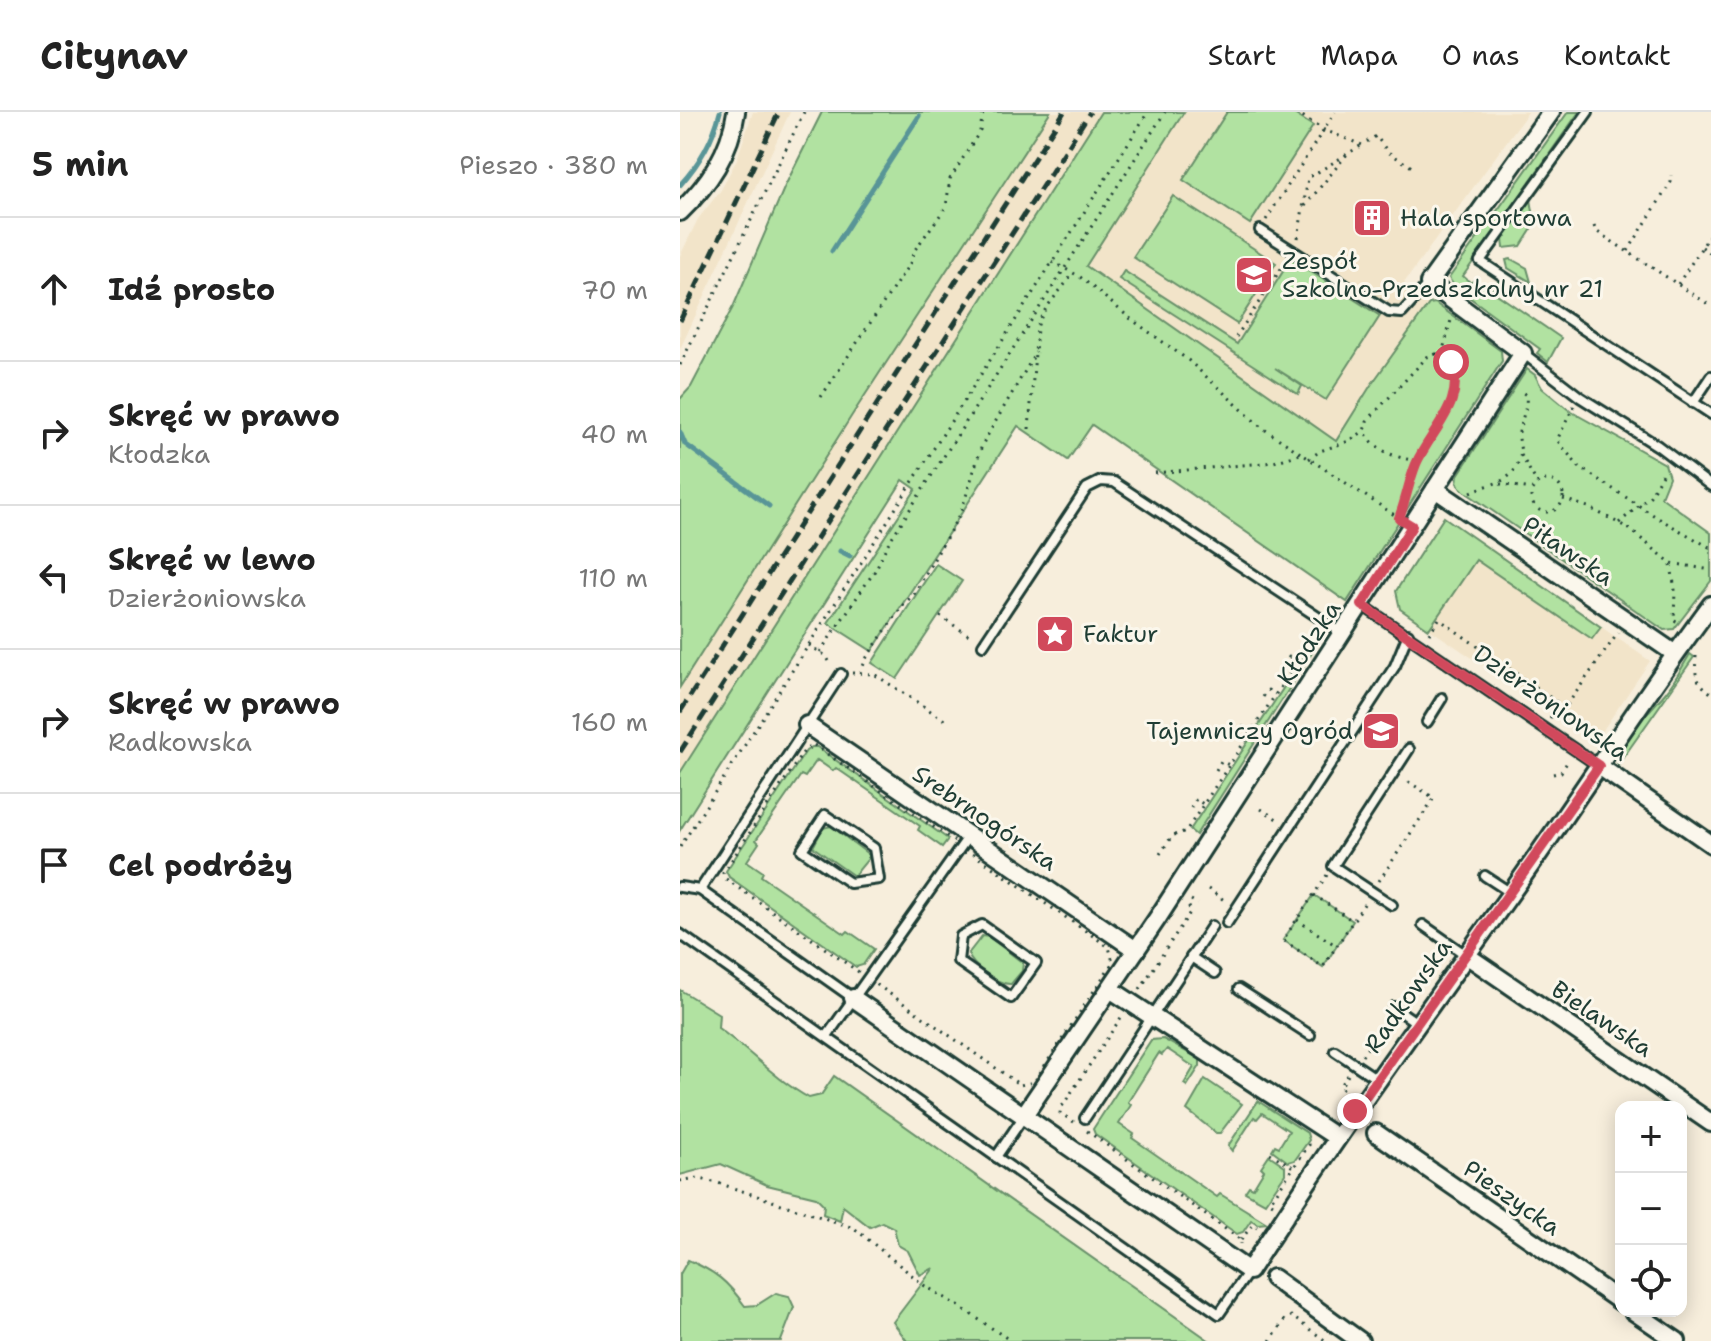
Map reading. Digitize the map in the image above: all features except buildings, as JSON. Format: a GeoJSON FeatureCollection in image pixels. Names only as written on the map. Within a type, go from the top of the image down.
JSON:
{"type":"FeatureCollection","features":[{"type":"Feature","properties":{"kind":"street"},"geometry":{"type":"LineString","coordinates":[[680,212],[707,183],[723,159],[733,132],[736,112]]}},
{"type":"Feature","properties":{"kind":"street"},"geometry":{"type":"LineString","coordinates":[[1523,353],[1429,283],[1551,112]]}},
{"type":"Feature","properties":{"kind":"street","name":"Kłodzka"},"geometry":{"type":"LineString","coordinates":[[1024,1115],[1136,950],[1338,630],[1362,605],[1523,353]]}},
{"type":"Feature","properties":{"kind":"street","name":"Piławska"},"geometry":{"type":"LineString","coordinates":[[1435,489],[1674,653]]}},
{"type":"Feature","properties":{"kind":"street","name":"Radkowska"},"geometry":{"type":"LineString","coordinates":[[1253,1265],[1336,1137],[1511,893],[1674,653],[1711,605]]}},
{"type":"Feature","properties":{"kind":"street","name":"Srebrnogórska"},"geometry":{"type":"LineString","coordinates":[[807,725],[1136,950]]}},
{"type":"Feature","properties":{"kind":"street","name":"Dzierżoniowska"},"geometry":{"type":"LineString","coordinates":[[1599,766],[1711,844]]}},
{"type":"Feature","properties":{"kind":"street","name":"Bielawska"},"geometry":{"type":"LineString","coordinates":[[1466,955],[1711,1123]]}},
{"type":"Feature","properties":{"kind":"street"},"geometry":{"type":"LineString","coordinates":[[1110,989],[1336,1137]]}},
{"type":"Feature","properties":{"kind":"street"},"geometry":{"type":"LineString","coordinates":[[853,998],[1253,1265]]}},
{"type":"Feature","properties":{"kind":"street","name":"Pieszycka"},"geometry":{"type":"LineString","coordinates":[[1376,1133],[1615,1298]]}},
{"type":"Feature","properties":{"kind":"street"},"geometry":{"type":"LineString","coordinates":[[1273,1278],[1360,1341]]}},
{"type":"Feature","properties":{"kind":"street"},"geometry":{"type":"LineString","coordinates":[[1642,1317],[1677,1341]]}},
{"type":"Feature","properties":{"kind":"lane"},"geometry":{"type":"LineString","coordinates":[[1588,112],[1480,261],[1711,414]]}},
{"type":"Feature","properties":{"kind":"lane"},"geometry":{"type":"LineString","coordinates":[[1260,230],[1389,312],[1402,313],[1429,283]]}},
{"type":"Feature","properties":{"kind":"lane"},"geometry":{"type":"LineString","coordinates":[[1523,353],[1580,397],[1711,486]]}},
{"type":"Feature","properties":{"kind":"lane"},"geometry":{"type":"LineString","coordinates":[[1693,403],[1711,376]]}},
{"type":"Feature","properties":{"kind":"lane"},"geometry":{"type":"LineString","coordinates":[[983,645],[1087,488],[1101,481],[1114,482],[1338,630]]}},
{"type":"Feature","properties":{"kind":"lane","name":"Dzierżoniowska"},"geometry":{"type":"LineString","coordinates":[[1362,605],[1599,766]]}},
{"type":"Feature","properties":{"kind":"lane"},"geometry":{"type":"LineString","coordinates":[[1227,923],[1395,666],[1408,634]]}},
{"type":"Feature","properties":{"kind":"lane"},"geometry":{"type":"LineString","coordinates":[[700,890],[841,674]]}},
{"type":"Feature","properties":{"kind":"lane"},"geometry":{"type":"LineString","coordinates":[[1427,722],[1442,698]]}},
{"type":"Feature","properties":{"kind":"lane"},"geometry":{"type":"LineString","coordinates":[[1392,905],[1333,866],[1409,749]]}},
{"type":"Feature","properties":{"kind":"lane"},"geometry":{"type":"LineString","coordinates":[[825,815],[874,848],[879,879],[850,883],[802,850],[825,815]]}},
{"type":"Feature","properties":{"kind":"lane"},"geometry":{"type":"LineString","coordinates":[[827,1036],[968,837]]}},
{"type":"Feature","properties":{"kind":"lane"},"geometry":{"type":"LineString","coordinates":[[1485,876],[1511,893]]}},
{"type":"Feature","properties":{"kind":"lane"},"geometry":{"type":"LineString","coordinates":[[680,887],[700,890],[853,998]]}},
{"type":"Feature","properties":{"kind":"lane"},"geometry":{"type":"LineString","coordinates":[[982,925],[1036,963],[1011,998],[958,961],[961,936],[982,925]]}},
{"type":"Feature","properties":{"kind":"lane"},"geometry":{"type":"LineString","coordinates":[[1423,925],[1466,955]]}},
{"type":"Feature","properties":{"kind":"lane"},"geometry":{"type":"LineString","coordinates":[[1085,1118],[1212,926]]}},
{"type":"Feature","properties":{"kind":"lane"},"geometry":{"type":"LineString","coordinates":[[680,934],[1219,1314],[1253,1265]]}},
{"type":"Feature","properties":{"kind":"lane"},"geometry":{"type":"LineString","coordinates":[[1191,957],[1215,973]]}},
{"type":"Feature","properties":{"kind":"lane"},"geometry":{"type":"LineString","coordinates":[[1239,989],[1310,1035]]}},
{"type":"Feature","properties":{"kind":"lane"},"geometry":{"type":"LineString","coordinates":[[1394,1007],[1417,1023]]}},
{"type":"Feature","properties":{"kind":"lane"},"geometry":{"type":"LineString","coordinates":[[1335,1051],[1377,1079]]}},
{"type":"Feature","properties":{"kind":"lane"},"geometry":{"type":"LineString","coordinates":[[996,1157],[1024,1115]]}},
{"type":"Feature","properties":{"kind":"path"},"geometry":{"type":"LineString","coordinates":[[680,365],[804,112]]}},
{"type":"Feature","properties":{"kind":"path"},"geometry":{"type":"LineString","coordinates":[[821,397],[873,323],[910,263],[914,251],[946,207],[950,179],[980,131],[983,112]]}},
{"type":"Feature","properties":{"kind":"path"},"geometry":{"type":"LineString","coordinates":[[680,847],[1148,112]]}},
{"type":"Feature","properties":{"kind":"path"},"geometry":{"type":"LineString","coordinates":[[820,652],[876,569],[887,545],[1165,112]]}},
{"type":"Feature","properties":{"kind":"path"},"geometry":{"type":"LineString","coordinates":[[1296,112],[1324,130],[1362,145]]}},
{"type":"Feature","properties":{"kind":"path"},"geometry":{"type":"LineString","coordinates":[[1260,230],[1335,112]]}},
{"type":"Feature","properties":{"kind":"path"},"geometry":{"type":"LineString","coordinates":[[1236,337],[1294,252],[1308,178],[1376,136],[1388,152],[1415,169]]}},
{"type":"Feature","properties":{"kind":"path"},"geometry":{"type":"LineString","coordinates":[[1303,209],[1350,150]]}},
{"type":"Feature","properties":{"kind":"path"},"geometry":{"type":"LineString","coordinates":[[1296,173],[1308,178]]}},
{"type":"Feature","properties":{"kind":"path"},"geometry":{"type":"LineString","coordinates":[[1627,252],[1671,182],[1671,175]]}},
{"type":"Feature","properties":{"kind":"path"},"geometry":{"type":"LineString","coordinates":[[1594,226],[1596,231],[1711,306]]}},
{"type":"Feature","properties":{"kind":"path"},"geometry":{"type":"LineString","coordinates":[[1678,284],[1711,233]]}},
{"type":"Feature","properties":{"kind":"path"},"geometry":{"type":"LineString","coordinates":[[1702,247],[1711,254]]}},
{"type":"Feature","properties":{"kind":"path"},"geometry":{"type":"LineString","coordinates":[[1052,262],[1073,273],[1188,360],[1261,427],[1412,526]]}},
{"type":"Feature","properties":{"kind":"path"},"geometry":{"type":"LineString","coordinates":[[1029,429],[1037,328],[1041,314],[1073,273]]}},
{"type":"Feature","properties":{"kind":"path"},"geometry":{"type":"LineString","coordinates":[[1442,354],[1454,313]]}},
{"type":"Feature","properties":{"kind":"path"},"geometry":{"type":"LineString","coordinates":[[860,673],[874,647],[914,594],[953,526],[962,509],[982,445],[1036,352]]}},
{"type":"Feature","properties":{"kind":"path"},"geometry":{"type":"LineString","coordinates":[[1309,459],[1364,431],[1367,421],[1427,357],[1442,354]]}},
{"type":"Feature","properties":{"kind":"path"},"geometry":{"type":"LineString","coordinates":[[1405,504],[1417,461],[1453,401],[1455,371],[1442,354]]}},
{"type":"Feature","properties":{"kind":"path"},"geometry":{"type":"LineString","coordinates":[[1513,386],[1526,395],[1518,435],[1521,455],[1537,483]]}},
{"type":"Feature","properties":{"kind":"path"},"geometry":{"type":"LineString","coordinates":[[1580,397],[1557,440],[1579,467],[1711,548]]}},
{"type":"Feature","properties":{"kind":"path"},"geometry":{"type":"LineString","coordinates":[[1364,431],[1376,447],[1387,454],[1417,461]]}},
{"type":"Feature","properties":{"kind":"path"},"geometry":{"type":"LineString","coordinates":[[1155,473],[1274,462],[1300,454]]}},
{"type":"Feature","properties":{"kind":"path"},"geometry":{"type":"LineString","coordinates":[[1500,484],[1514,469],[1521,455]]}},
{"type":"Feature","properties":{"kind":"path"},"geometry":{"type":"LineString","coordinates":[[1619,523],[1650,496],[1672,457]]}},
{"type":"Feature","properties":{"kind":"path"},"geometry":{"type":"LineString","coordinates":[[1549,479],[1556,482],[1563,492],[1557,509],[1539,510],[1532,501],[1532,489],[1537,483],[1549,479]]}},
{"type":"Feature","properties":{"kind":"path"},"geometry":{"type":"LineString","coordinates":[[1467,496],[1479,488],[1500,484],[1532,489]]}},
{"type":"Feature","properties":{"kind":"path"},"geometry":{"type":"LineString","coordinates":[[1563,499],[1588,507],[1619,523],[1671,563],[1711,570]]}},
{"type":"Feature","properties":{"kind":"path"},"geometry":{"type":"LineString","coordinates":[[1671,563],[1675,590],[1674,620],[1682,624]]}},
{"type":"Feature","properties":{"kind":"path"},"geometry":{"type":"LineString","coordinates":[[940,616],[983,645]]}},
{"type":"Feature","properties":{"kind":"path"},"geometry":{"type":"LineString","coordinates":[[1422,643],[1439,619],[1565,708],[1620,630]]}},
{"type":"Feature","properties":{"kind":"path"},"geometry":{"type":"LineString","coordinates":[[1160,854],[1172,836],[1186,831],[1310,642],[1324,642],[1338,630]]}},
{"type":"Feature","properties":{"kind":"path"},"geometry":{"type":"LineString","coordinates":[[809,645],[841,674],[874,674],[946,721]]}},
{"type":"Feature","properties":{"kind":"path"},"geometry":{"type":"LineString","coordinates":[[1696,656],[1694,671],[1697,679],[1711,693]]}},
{"type":"Feature","properties":{"kind":"path"},"geometry":{"type":"LineString","coordinates":[[1284,665],[1289,657],[1296,662]]}},
{"type":"Feature","properties":{"kind":"path"},"geometry":{"type":"LineString","coordinates":[[1263,697],[1268,690],[1275,694]]}},
{"type":"Feature","properties":{"kind":"path"},"geometry":{"type":"LineString","coordinates":[[1543,727],[1559,705]]}},
{"type":"Feature","properties":{"kind":"path"},"geometry":{"type":"LineString","coordinates":[[1239,732],[1243,727],[1250,731]]}},
{"type":"Feature","properties":{"kind":"path"},"geometry":{"type":"LineString","coordinates":[[1553,774],[1561,772],[1576,749]]}},
{"type":"Feature","properties":{"kind":"path"},"geometry":{"type":"LineString","coordinates":[[1217,766],[1221,761],[1229,765]]}},
{"type":"Feature","properties":{"kind":"path"},"geometry":{"type":"LineString","coordinates":[[1191,808],[1196,799],[1203,804]]}},
{"type":"Feature","properties":{"kind":"path"},"geometry":{"type":"LineString","coordinates":[[1261,809],[1290,828]]}},
{"type":"Feature","properties":{"kind":"path"},"geometry":{"type":"LineString","coordinates":[[1208,889],[1237,909]]}},
{"type":"Feature","properties":{"kind":"path"},"geometry":{"type":"LineString","coordinates":[[1314,895],[1353,921]]}},
{"type":"Feature","properties":{"kind":"path"},"geometry":{"type":"LineString","coordinates":[[1187,899],[1198,904]]}},
{"type":"Feature","properties":{"kind":"path"},"geometry":{"type":"LineString","coordinates":[[1297,920],[1337,946]]}},
{"type":"Feature","properties":{"kind":"path"},"geometry":{"type":"LineString","coordinates":[[1131,1003],[1060,1113],[1241,1240],[1241,1247],[1253,1265]]}},
{"type":"Feature","properties":{"kind":"path"},"geometry":{"type":"LineString","coordinates":[[1287,1213],[1270,1202],[1316,1135]]}},
{"type":"Feature","properties":{"kind":"path"},"geometry":{"type":"LineString","coordinates":[[1270,1153],[1293,1167]]}},
{"type":"Feature","properties":{"kind":"path"},"geometry":{"type":"LineString","coordinates":[[681,1178],[718,1183],[854,1228],[925,1286],[1011,1341]]}},
{"type":"Feature","properties":{"kind":"path"},"geometry":{"type":"LineString","coordinates":[[1270,1341],[1285,1319],[1291,1316],[1326,1341]]}},
{"type":"Feature","properties":{"kind":"shaded area"},"geometry":{"type":"Polygon","coordinates":[[[753,112],[790,112],[680,349],[680,256],[698,219],[721,190],[737,159],[753,112]]]}},
{"type":"Feature","properties":{"kind":"shaded area"},"geometry":{"type":"Polygon","coordinates":[[[1007,112],[1139,112],[680,830],[680,668],[1007,112]]]}},
{"type":"Feature","properties":{"kind":"shaded area","name":"Zespół Szkolno-Przedszkolny nr 21"},"geometry":{"type":"Polygon","coordinates":[[[1184,112],[1528,112],[1404,283],[1429,304],[1371,385],[1336,442],[1086,266],[1184,112]]]}},
{"type":"Feature","properties":{"kind":"shaded area"},"geometry":{"type":"Polygon","coordinates":[[[1444,517],[1650,661],[1601,733],[1586,735],[1400,609],[1396,591],[1444,517]]]}},
{"type":"Feature","properties":{"kind":"green space"},"geometry":{"type":"Polygon","coordinates":[[[822,112],[1050,112],[854,412],[680,687],[680,399],[691,387],[734,305],[785,186],[822,112]]]}},
{"type":"Feature","properties":{"kind":"green space"},"geometry":{"type":"Polygon","coordinates":[[[1101,112],[1184,112],[1086,266],[1336,441],[1371,385],[1429,304],[1435,303],[1501,351],[1502,361],[1347,602],[1092,425],[1068,460],[1018,426],[872,651],[828,623],[916,489],[903,480],[680,830],[680,773],[1101,112]]]}},
{"type":"Feature","properties":{"kind":"green space"},"geometry":{"type":"Polygon","coordinates":[[[1227,112],[1291,112],[1313,126],[1250,224],[1183,180],[1227,112]]]}},
{"type":"Feature","properties":{"kind":"green space"},"geometry":{"type":"Polygon","coordinates":[[[1568,112],[1579,112],[1463,276],[1491,291],[1501,281],[1494,292],[1561,338],[1548,362],[1537,353],[1540,349],[1454,286],[1449,278],[1568,112]]]}},
{"type":"Feature","properties":{"kind":"green space"},"geometry":{"type":"Polygon","coordinates":[[[1173,196],[1276,263],[1237,324],[1133,257],[1173,196]]]}},
{"type":"Feature","properties":{"kind":"green space"},"geometry":{"type":"Polygon","coordinates":[[[1531,199],[1535,224],[1521,246],[1504,248],[1503,239],[1531,199]]]}},
{"type":"Feature","properties":{"kind":"green space"},"geometry":{"type":"Polygon","coordinates":[[[1291,259],[1380,316],[1326,400],[1275,368],[1302,386],[1298,394],[1119,279],[1124,271],[1237,344],[1291,259]]]}},
{"type":"Feature","properties":{"kind":"green space"},"geometry":{"type":"Polygon","coordinates":[[[1511,259],[1527,268],[1531,282],[1508,268],[1506,260],[1511,259]]]}},
{"type":"Feature","properties":{"kind":"green space"},"geometry":{"type":"Polygon","coordinates":[[[1527,369],[1535,375],[1542,388],[1570,411],[1665,464],[1669,477],[1661,497],[1711,533],[1711,581],[1674,629],[1664,630],[1461,489],[1457,483],[1458,475],[1527,369]]]}},
{"type":"Feature","properties":{"kind":"green space"},"geometry":{"type":"Polygon","coordinates":[[[1444,517],[1601,627],[1592,639],[1476,560],[1429,629],[1400,609],[1396,591],[1444,517]]]}},
{"type":"Feature","properties":{"kind":"green space"},"geometry":{"type":"Polygon","coordinates":[[[936,564],[962,581],[897,679],[872,663],[936,564]]]}},
{"type":"Feature","properties":{"kind":"green space"},"geometry":{"type":"Polygon","coordinates":[[[1317,645],[1196,835],[1190,830],[1311,646],[1317,645]]]}},
{"type":"Feature","properties":{"kind":"green space"},"geometry":{"type":"Polygon","coordinates":[[[1690,654],[1694,657],[1618,765],[1618,757],[1628,737],[1669,688],[1690,654]]]}},
{"type":"Feature","properties":{"kind":"green space"},"geometry":{"type":"Polygon","coordinates":[[[817,747],[948,839],[942,847],[918,830],[920,826],[836,768],[833,771],[817,760],[805,777],[801,775],[756,840],[759,843],[747,861],[763,872],[761,876],[845,934],[848,931],[874,949],[863,965],[856,967],[729,877],[726,871],[806,751],[817,747]]]}},
{"type":"Feature","properties":{"kind":"green space"},"geometry":{"type":"Polygon","coordinates":[[[831,826],[868,854],[868,859],[854,876],[813,847],[823,828],[831,826]]]}},
{"type":"Feature","properties":{"kind":"green space"},"geometry":{"type":"Polygon","coordinates":[[[1314,895],[1353,921],[1323,967],[1283,940],[1314,895]]]}},
{"type":"Feature","properties":{"kind":"green space"},"geometry":{"type":"Polygon","coordinates":[[[982,936],[989,937],[1023,963],[1022,971],[1011,984],[993,978],[970,959],[968,954],[982,936]]]}},
{"type":"Feature","properties":{"kind":"green space"},"geometry":{"type":"Polygon","coordinates":[[[680,990],[719,1014],[718,1028],[809,1098],[821,1095],[834,1076],[1210,1341],[907,1341],[893,1322],[934,1268],[920,1275],[908,1251],[898,1245],[894,1228],[882,1222],[870,1227],[843,1206],[840,1221],[823,1214],[824,1205],[816,1197],[767,1185],[721,1164],[680,1175],[680,990]]]}},
{"type":"Feature","properties":{"kind":"green space"},"geometry":{"type":"Polygon","coordinates":[[[1163,1039],[1200,1059],[1200,1066],[1187,1086],[1184,1084],[1194,1067],[1167,1049],[1162,1055],[1159,1053],[1128,1102],[1131,1105],[1119,1124],[1134,1134],[1132,1138],[1217,1197],[1220,1194],[1267,1223],[1258,1224],[1251,1220],[1243,1232],[1237,1234],[1095,1134],[1093,1129],[1151,1040],[1163,1039]]]}},
{"type":"Feature","properties":{"kind":"green space"},"geometry":{"type":"Polygon","coordinates":[[[1205,1079],[1242,1104],[1220,1133],[1187,1110],[1205,1079]]]}},
{"type":"Feature","properties":{"kind":"green space"},"geometry":{"type":"Polygon","coordinates":[[[1258,1101],[1307,1133],[1309,1140],[1295,1160],[1288,1162],[1272,1150],[1275,1145],[1279,1147],[1289,1131],[1262,1113],[1257,1119],[1254,1117],[1232,1151],[1228,1146],[1258,1101]]]}},
{"type":"Feature","properties":{"kind":"green space"},"geometry":{"type":"Polygon","coordinates":[[[1269,1155],[1285,1166],[1285,1174],[1265,1203],[1245,1192],[1249,1186],[1253,1188],[1269,1155]]]}},
{"type":"Feature","properties":{"kind":"green space"},"geometry":{"type":"Polygon","coordinates":[[[688,1260],[720,1278],[745,1306],[757,1305],[776,1293],[789,1296],[794,1307],[781,1341],[680,1341],[680,1274],[688,1260]]]}},
{"type":"Feature","properties":{"kind":"waterway"},"geometry":{"type":"LineString","coordinates":[[680,185],[704,151],[720,112]]}},
{"type":"Feature","properties":{"kind":"waterway"},"geometry":{"type":"LineString","coordinates":[[832,251],[919,116]]}},
{"type":"Feature","properties":{"kind":"waterway"},"geometry":{"type":"LineString","coordinates":[[680,432],[685,444],[769,506]]}},
{"type":"Feature","properties":{"kind":"waterway"},"geometry":{"type":"LineString","coordinates":[[840,551],[850,556]]}},
{"type":"Feature","properties":{"kind":"railway"},"geometry":{"type":"LineString","coordinates":[[680,321],[779,112]]}},
{"type":"Feature","properties":{"kind":"railway"},"geometry":{"type":"LineString","coordinates":[[680,712],[1064,112]]}},
{"type":"Feature","properties":{"kind":"railway"},"geometry":{"type":"LineString","coordinates":[[680,752],[1090,112]]}},
{"type":"Feature","properties":{"kind":"place","name":"Hala sportowa"},"geometry":{"type":"Point","coordinates":[1372,218]}},
{"type":"Feature","properties":{"kind":"place","name":"Zespół Szkolno-Przedszkolny nr 21"},"geometry":{"type":"Point","coordinates":[1254,275]}},
{"type":"Feature","properties":{"kind":"place","name":"Faktur"},"geometry":{"type":"Point","coordinates":[1055,634]}},
{"type":"Feature","properties":{"kind":"place","name":"Tajemniczy Ogród"},"geometry":{"type":"Point","coordinates":[1381,731]}},
{"type":"Feature","properties":{"kind":"route"},"geometry":{"type":"LineString","coordinates":[[1355,1111],[1599,766],[1362,605],[1412,526],[1399,518],[1417,461],[1453,401],[1456,378],[1451,362]]}}]}
